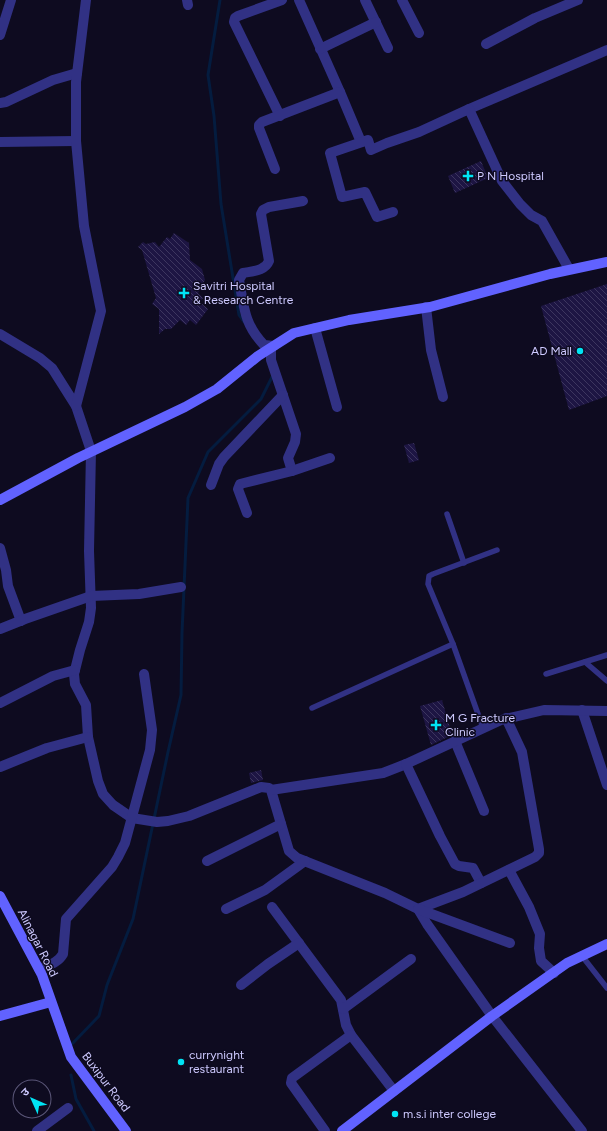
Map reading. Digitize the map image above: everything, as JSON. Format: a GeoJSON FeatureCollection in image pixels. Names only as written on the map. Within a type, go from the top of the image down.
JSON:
{"type":"FeatureCollection","features":[{"type":"Feature","properties":{"kind":"main road"},"geometry":{"type":"LineString","coordinates":[[0,500],[91,451],[185,407],[217,389],[294,333],[348,320],[426,307],[569,269],[607,262]]}},
{"type":"Feature","properties":{"kind":"main road","name":"Alinagar Road"},"geometry":{"type":"LineString","coordinates":[[0,896],[39,969],[52,1002]]}},
{"type":"Feature","properties":{"kind":"main road"},"geometry":{"type":"LineString","coordinates":[[342,1131],[492,1016],[554,972],[567,963],[607,944]]}},
{"type":"Feature","properties":{"kind":"main road"},"geometry":{"type":"LineString","coordinates":[[0,1016],[52,1002]]}},
{"type":"Feature","properties":{"kind":"main road","name":"Buxipur Road"},"geometry":{"type":"LineString","coordinates":[[52,1002],[71,1057],[126,1131]]}},
{"type":"Feature","properties":{"kind":"street"},"geometry":{"type":"LineString","coordinates":[[0,35],[11,0]]}},
{"type":"Feature","properties":{"kind":"street"},"geometry":{"type":"LineString","coordinates":[[76,406],[101,311],[84,226],[76,141],[77,73],[86,0]]}},
{"type":"Feature","properties":{"kind":"street"},"geometry":{"type":"LineString","coordinates":[[280,116],[234,22],[235,18],[238,16],[282,0]]}},
{"type":"Feature","properties":{"kind":"street"},"geometry":{"type":"LineString","coordinates":[[299,0],[361,142]]}},
{"type":"Feature","properties":{"kind":"street"},"geometry":{"type":"LineString","coordinates":[[365,0],[388,48]]}},
{"type":"Feature","properties":{"kind":"street"},"geometry":{"type":"LineString","coordinates":[[402,0],[419,33]]}},
{"type":"Feature","properties":{"kind":"street"},"geometry":{"type":"LineString","coordinates":[[486,44],[535,18],[578,0]]}},
{"type":"Feature","properties":{"kind":"street"},"geometry":{"type":"LineString","coordinates":[[320,49],[376,22]]}},
{"type":"Feature","properties":{"kind":"street"},"geometry":{"type":"LineString","coordinates":[[392,212],[377,217],[365,192],[342,198],[330,153],[368,140],[371,150],[419,132],[607,50]]}},
{"type":"Feature","properties":{"kind":"street"},"geometry":{"type":"LineString","coordinates":[[0,103],[6,102],[53,80],[77,73]]}},
{"type":"Feature","properties":{"kind":"street"},"geometry":{"type":"LineString","coordinates":[[275,169],[259,125],[262,122],[340,92]]}},
{"type":"Feature","properties":{"kind":"street"},"geometry":{"type":"LineString","coordinates":[[469,109],[502,181],[520,204],[531,215],[542,221],[569,269]]}},
{"type":"Feature","properties":{"kind":"street"},"geometry":{"type":"LineString","coordinates":[[0,142],[76,141]]}},
{"type":"Feature","properties":{"kind":"street"},"geometry":{"type":"LineString","coordinates":[[292,471],[288,458],[295,442],[296,434],[270,356],[270,349],[264,345],[250,327],[246,316],[239,280],[243,273],[264,268],[267,266],[269,261],[261,214],[263,210],[269,207],[303,201]]}},
{"type":"Feature","properties":{"kind":"street"},"geometry":{"type":"LineString","coordinates":[[426,307],[431,350],[443,397]]}},
{"type":"Feature","properties":{"kind":"street"},"geometry":{"type":"LineString","coordinates":[[315,328],[337,407]]}},
{"type":"Feature","properties":{"kind":"street"},"geometry":{"type":"LineString","coordinates":[[0,334],[40,358],[52,368],[76,406],[91,451],[89,551],[91,596],[89,622],[75,670],[75,684],[86,705],[88,737],[98,781],[103,794],[113,805],[132,818],[153,822],[168,821],[189,816],[261,787],[269,788],[271,790],[383,773],[506,718],[544,710],[607,711]]}},
{"type":"Feature","properties":{"kind":"street"},"geometry":{"type":"LineString","coordinates":[[210,485],[219,464],[224,457],[283,395]]}},
{"type":"Feature","properties":{"kind":"street"},"geometry":{"type":"LineString","coordinates":[[246,513],[238,489],[240,484],[292,471],[330,458]]}},
{"type":"Feature","properties":{"kind":"street"},"geometry":{"type":"LineString","coordinates":[[0,548],[6,570],[8,586],[21,621]]}},
{"type":"Feature","properties":{"kind":"street"},"geometry":{"type":"LineString","coordinates":[[0,629],[91,596],[139,594],[181,587]]}},
{"type":"Feature","properties":{"kind":"street"},"geometry":{"type":"LineString","coordinates":[[0,703],[53,676],[75,670]]}},
{"type":"Feature","properties":{"kind":"street"},"geometry":{"type":"LineString","coordinates":[[39,969],[61,958],[66,919],[115,862],[124,843],[150,750],[152,730],[144,674]]}},
{"type":"Feature","properties":{"kind":"street"},"geometry":{"type":"LineString","coordinates":[[582,710],[607,785]]}},
{"type":"Feature","properties":{"kind":"street"},"geometry":{"type":"LineString","coordinates":[[418,909],[463,892],[535,857],[539,853],[522,752],[506,718]]}},
{"type":"Feature","properties":{"kind":"street"},"geometry":{"type":"LineString","coordinates":[[0,768],[47,748],[88,737]]}},
{"type":"Feature","properties":{"kind":"street"},"geometry":{"type":"LineString","coordinates":[[455,741],[484,812]]}},
{"type":"Feature","properties":{"kind":"street"},"geometry":{"type":"LineString","coordinates":[[406,764],[455,864],[472,868],[481,883]]}},
{"type":"Feature","properties":{"kind":"street"},"geometry":{"type":"LineString","coordinates":[[271,790],[289,851],[297,858],[385,893],[418,909],[510,943]]}},
{"type":"Feature","properties":{"kind":"street"},"geometry":{"type":"LineString","coordinates":[[208,861],[281,824]]}},
{"type":"Feature","properties":{"kind":"street"},"geometry":{"type":"LineString","coordinates":[[226,909],[265,890],[305,861]]}},
{"type":"Feature","properties":{"kind":"street"},"geometry":{"type":"LineString","coordinates":[[509,870],[529,907],[540,934],[539,948],[541,961],[554,972]]}},
{"type":"Feature","properties":{"kind":"street"},"geometry":{"type":"LineString","coordinates":[[272,907],[341,1000],[346,1025],[351,1035],[394,1091]]}},
{"type":"Feature","properties":{"kind":"street"},"geometry":{"type":"LineString","coordinates":[[418,909],[492,1016],[582,1131]]}},
{"type":"Feature","properties":{"kind":"street"},"geometry":{"type":"LineString","coordinates":[[241,986],[268,964],[299,943]]}},
{"type":"Feature","properties":{"kind":"street"},"geometry":{"type":"LineString","coordinates":[[344,1009],[410,959]]}},
{"type":"Feature","properties":{"kind":"street"},"geometry":{"type":"LineString","coordinates":[[325,1131],[291,1083],[292,1078],[351,1035]]}},
{"type":"Feature","properties":{"kind":"street"},"geometry":{"type":"LineString","coordinates":[[37,1131],[68,1108]]}},
{"type":"Feature","properties":{"kind":"lane"},"geometry":{"type":"LineString","coordinates":[[446,514],[464,563]]}},
{"type":"Feature","properties":{"kind":"lane"},"geometry":{"type":"LineString","coordinates":[[483,728],[453,644],[428,584],[428,580],[429,576],[433,574],[497,550]]}},
{"type":"Feature","properties":{"kind":"lane"},"geometry":{"type":"LineString","coordinates":[[312,708],[453,644]]}},
{"type":"Feature","properties":{"kind":"lane"},"geometry":{"type":"LineString","coordinates":[[546,674],[607,654]]}},
{"type":"Feature","properties":{"kind":"lane"},"geometry":{"type":"LineString","coordinates":[[585,662],[607,681]]}},
{"type":"Feature","properties":{"kind":"lane"},"geometry":{"type":"LineString","coordinates":[[582,956],[607,988]]}},
{"type":"Feature","properties":{"kind":"building"},"geometry":{"type":"Polygon","coordinates":[[[481,161],[488,178],[455,193],[448,176],[481,161]]]}},
{"type":"Feature","properties":{"kind":"building"},"geometry":{"type":"Polygon","coordinates":[[[174,233],[189,243],[190,260],[202,269],[205,280],[198,293],[203,298],[200,302],[208,309],[196,325],[190,320],[186,325],[180,320],[171,329],[165,329],[159,334],[159,309],[152,304],[156,298],[142,250],[138,247],[143,242],[146,244],[155,242],[159,247],[167,237],[170,239],[174,233]]]}},
{"type":"Feature","properties":{"kind":"building","name":"AD Mall"},"geometry":{"type":"Polygon","coordinates":[[[607,284],[607,396],[569,410],[541,306],[607,284]]]}},
{"type":"Feature","properties":{"kind":"building"},"geometry":{"type":"Polygon","coordinates":[[[414,443],[419,460],[409,463],[404,445],[414,443]]]}},
{"type":"Feature","properties":{"kind":"building"},"geometry":{"type":"Polygon","coordinates":[[[442,700],[452,735],[431,745],[420,706],[442,700]]]}},
{"type":"Feature","properties":{"kind":"building"},"geometry":{"type":"Polygon","coordinates":[[[261,770],[263,780],[251,783],[249,773],[261,770]]]}},
{"type":"Feature","properties":{"kind":"waterway"},"geometry":{"type":"LineString","coordinates":[[220,0],[208,75],[214,116],[221,204],[239,315],[244,322]]}},
{"type":"Feature","properties":{"kind":"waterway"},"geometry":{"type":"LineString","coordinates":[[72,1044],[99,1016],[107,985],[133,919],[181,695],[182,633],[188,498],[208,452],[261,399],[273,375]]}},
{"type":"Feature","properties":{"kind":"waterway"},"geometry":{"type":"LineString","coordinates":[[71,1075],[76,1099],[94,1131]]}},
{"type":"Feature","properties":{"kind":"place","name":"P N Hospital"},"geometry":{"type":"Point","coordinates":[468,176]}},
{"type":"Feature","properties":{"kind":"place","name":"Savitri Hospital & Research Centre"},"geometry":{"type":"Point","coordinates":[184,293]}},
{"type":"Feature","properties":{"kind":"place","name":"AD Mall"},"geometry":{"type":"Point","coordinates":[580,351]}},
{"type":"Feature","properties":{"kind":"place","name":"M G Fracture Clinic"},"geometry":{"type":"Point","coordinates":[436,725]}},
{"type":"Feature","properties":{"kind":"place","name":"currynight restaurant"},"geometry":{"type":"Point","coordinates":[181,1062]}},
{"type":"Feature","properties":{"kind":"place","name":"m.s.i inter college"},"geometry":{"type":"Point","coordinates":[395,1114]}}]}
